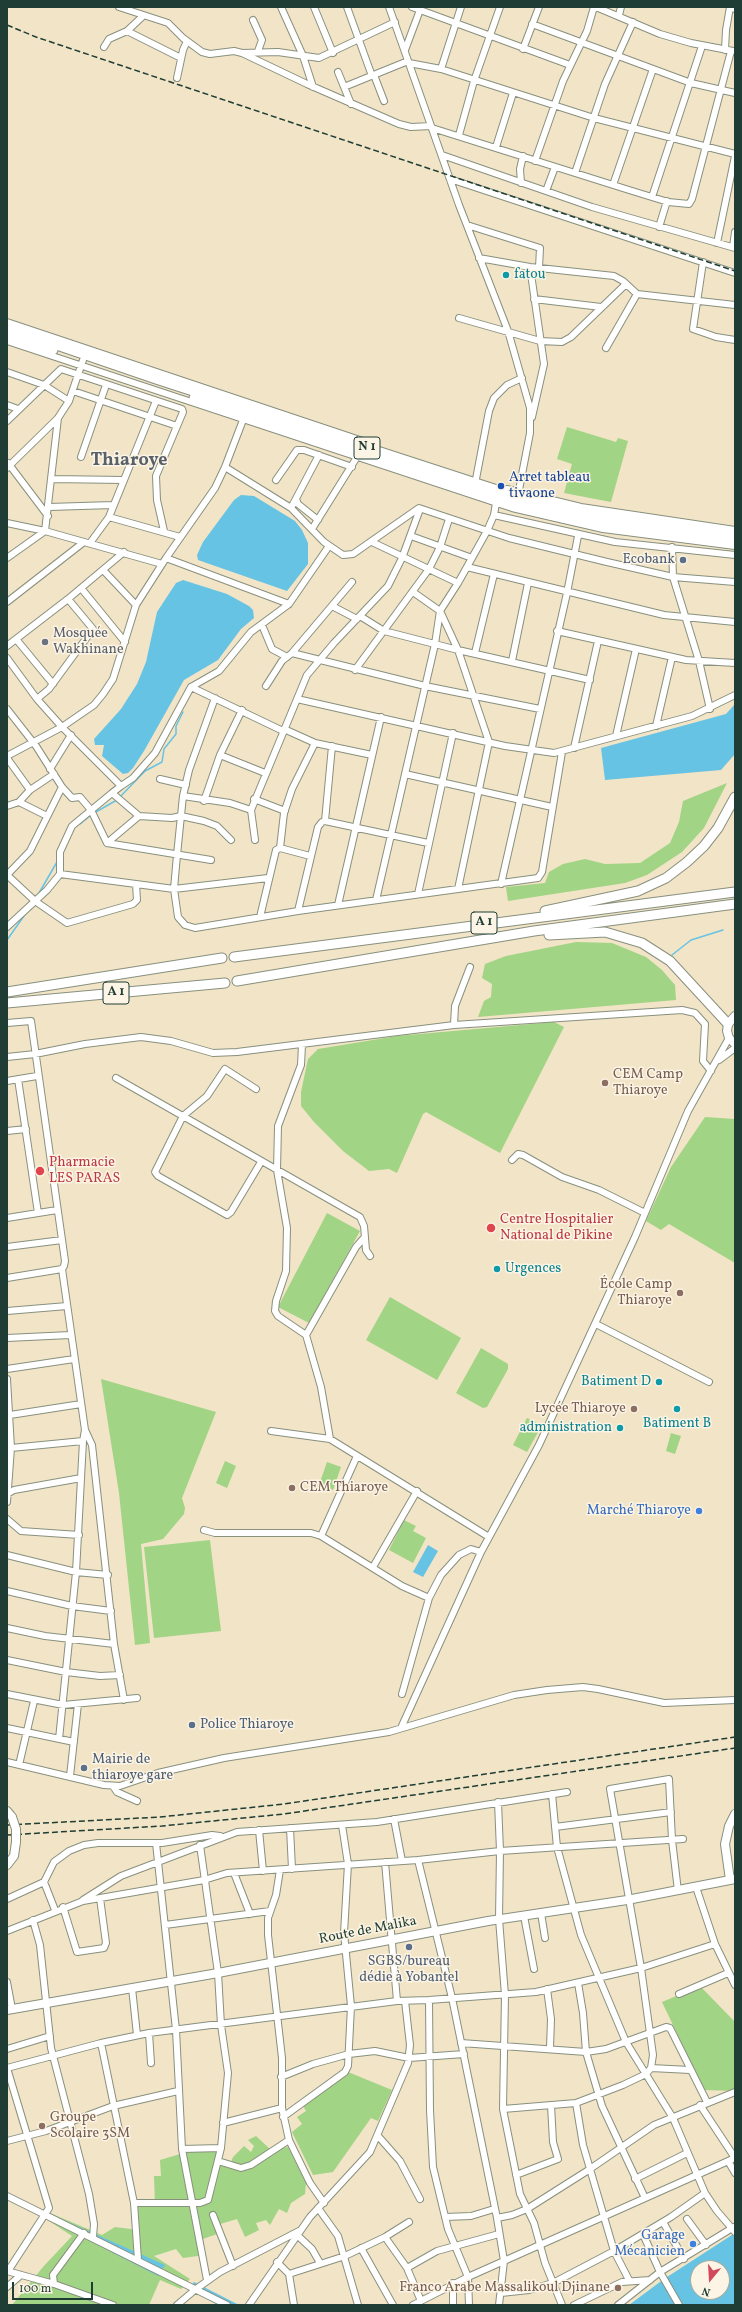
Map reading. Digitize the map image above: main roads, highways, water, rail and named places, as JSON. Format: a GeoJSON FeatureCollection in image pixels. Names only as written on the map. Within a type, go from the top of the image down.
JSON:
{"type":"FeatureCollection","features":[{"type":"Feature","properties":{"kind":"highway","name":"N 1"},"geometry":{"type":"LineString","coordinates":[[7,337],[469,492],[567,516],[735,542]]}},
{"type":"Feature","properties":{"kind":"highway","name":"N 1"},"geometry":{"type":"LineString","coordinates":[[7,337],[583,513],[735,536]]}},
{"type":"Feature","properties":{"kind":"highway"},"geometry":{"type":"LineString","coordinates":[[535,916],[547,910],[638,891],[666,878],[696,855],[712,837],[735,797]]}},
{"type":"Feature","properties":{"kind":"highway","name":"A 1"},"geometry":{"type":"LineString","coordinates":[[234,956],[535,916],[735,892]]}},
{"type":"Feature","properties":{"kind":"highway","name":"A 1"},"geometry":{"type":"LineString","coordinates":[[237,981],[534,931],[735,904]]}},
{"type":"Feature","properties":{"kind":"highway"},"geometry":{"type":"LineString","coordinates":[[534,931],[548,935],[605,932],[642,943],[670,961],[733,1018]]}},
{"type":"Feature","properties":{"kind":"highway","name":"A 1"},"geometry":{"type":"LineString","coordinates":[[7,992],[222,958]]}},
{"type":"Feature","properties":{"kind":"highway","name":"A 1"},"geometry":{"type":"LineString","coordinates":[[7,1003],[225,983]]}},
{"type":"Feature","properties":{"kind":"main road"},"geometry":{"type":"LineString","coordinates":[[732,1041],[733,1018]]}},
{"type":"Feature","properties":{"kind":"main road"},"geometry":{"type":"LineString","coordinates":[[7,1865],[14,1856],[16,1842],[16,1829],[9,1814]]}},
{"type":"Feature","properties":{"kind":"main road"},"geometry":{"type":"LineString","coordinates":[[733,1880],[725,1844],[729,1826],[735,1814]]}},
{"type":"Feature","properties":{"kind":"main road","name":"Route de Malika"},"geometry":{"type":"LineString","coordinates":[[10,2010],[171,1980],[218,1973],[499,1919],[628,1900],[733,1880]]}},
{"type":"Feature","properties":{"kind":"water"},"geometry":{"type":"Polygon","coordinates":[[[241,495],[254,496],[295,521],[302,530],[308,543],[308,564],[287,591],[198,560],[197,555],[203,542],[234,500],[241,495]]]}},
{"type":"Feature","properties":{"kind":"water"},"geometry":{"type":"Polygon","coordinates":[[[183,580],[227,594],[249,606],[253,610],[254,618],[241,629],[218,660],[184,680],[133,768],[128,773],[123,774],[102,756],[104,745],[95,745],[94,739],[121,709],[137,684],[146,662],[157,612],[176,583],[183,580]]]}},
{"type":"Feature","properties":{"kind":"water"},"geometry":{"type":"Polygon","coordinates":[[[735,704],[735,754],[721,770],[605,780],[601,748],[726,714],[735,704]]]}},
{"type":"Feature","properties":{"kind":"water"},"geometry":{"type":"Polygon","coordinates":[[[428,1545],[438,1551],[423,1577],[413,1572],[428,1545]]]}},
{"type":"Feature","properties":{"kind":"water"},"geometry":{"type":"Polygon","coordinates":[[[50,2214],[165,2265],[158,2276],[47,2219],[50,2214]]]}},
{"type":"Feature","properties":{"kind":"water"},"geometry":{"type":"Polygon","coordinates":[[[735,2233],[735,2305],[629,2305],[690,2262],[690,2300],[730,2300],[730,2260],[693,2260],[735,2233]]]}},
{"type":"Feature","properties":{"kind":"water"},"geometry":{"type":"Polygon","coordinates":[[[194,2282],[239,2305],[218,2305],[188,2289],[194,2282]]]}},
{"type":"Feature","properties":{"kind":"waterway"},"geometry":{"type":"LineString","coordinates":[[119,798],[145,771],[162,762],[164,749],[176,734],[176,726],[183,712]]}},
{"type":"Feature","properties":{"kind":"waterway"},"geometry":{"type":"LineString","coordinates":[[94,813],[117,800]]}},
{"type":"Feature","properties":{"kind":"waterway"},"geometry":{"type":"LineString","coordinates":[[80,824],[91,815]]}},
{"type":"Feature","properties":{"kind":"waterway"},"geometry":{"type":"LineString","coordinates":[[39,893],[57,862]]}},
{"type":"Feature","properties":{"kind":"waterway"},"geometry":{"type":"LineString","coordinates":[[7,940],[26,913]]}},
{"type":"Feature","properties":{"kind":"waterway"},"geometry":{"type":"LineString","coordinates":[[672,955],[691,940],[723,930]]}},
{"type":"Feature","properties":{"kind":"railway"},"geometry":{"type":"LineString","coordinates":[[7,25],[36,37],[735,271]]}},
{"type":"Feature","properties":{"kind":"railway"},"geometry":{"type":"LineString","coordinates":[[7,1825],[160,1817],[284,1804],[735,1737]]}},
{"type":"Feature","properties":{"kind":"railway"},"geometry":{"type":"LineString","coordinates":[[7,1835],[162,1826],[284,1814],[735,1748]]}},
{"type":"Feature","properties":{"kind":"place","name":"fatou"},"geometry":{"type":"Point","coordinates":[506,275]}},
{"type":"Feature","properties":{"kind":"place","name":"Arret tableau tivaone"},"geometry":{"type":"Point","coordinates":[501,486]}},
{"type":"Feature","properties":{"kind":"place","name":"Ecobank"},"geometry":{"type":"Point","coordinates":[683,560]}},
{"type":"Feature","properties":{"kind":"place","name":"Mosquée Wakhinane"},"geometry":{"type":"Point","coordinates":[45,642]}},
{"type":"Feature","properties":{"kind":"place","name":"CEM Camp Thiaroye"},"geometry":{"type":"Point","coordinates":[605,1083]}},
{"type":"Feature","properties":{"kind":"place","name":"Pharmacie LES PARAS"},"geometry":{"type":"Point","coordinates":[40,1171]}},
{"type":"Feature","properties":{"kind":"place","name":"Centre Hospitalier National de Pikine"},"geometry":{"type":"Point","coordinates":[491,1228]}},
{"type":"Feature","properties":{"kind":"place","name":"Urgences"},"geometry":{"type":"Point","coordinates":[497,1269]}},
{"type":"Feature","properties":{"kind":"place","name":"École Camp Thiaroye"},"geometry":{"type":"Point","coordinates":[680,1293]}},
{"type":"Feature","properties":{"kind":"place","name":"Batiment D"},"geometry":{"type":"Point","coordinates":[659,1382]}},
{"type":"Feature","properties":{"kind":"place","name":"Lycée Thiaroye"},"geometry":{"type":"Point","coordinates":[634,1409]}},
{"type":"Feature","properties":{"kind":"place","name":"Batiment B"},"geometry":{"type":"Point","coordinates":[677,1409]}},
{"type":"Feature","properties":{"kind":"place","name":"administration"},"geometry":{"type":"Point","coordinates":[620,1428]}},
{"type":"Feature","properties":{"kind":"place","name":"CEM Thiaroye"},"geometry":{"type":"Point","coordinates":[292,1488]}},
{"type":"Feature","properties":{"kind":"place","name":"Marché Thiaroye"},"geometry":{"type":"Point","coordinates":[699,1511]}},
{"type":"Feature","properties":{"kind":"place","name":"Police Thiaroye"},"geometry":{"type":"Point","coordinates":[192,1725]}},
{"type":"Feature","properties":{"kind":"place","name":"Mairie de thiaroye gare"},"geometry":{"type":"Point","coordinates":[84,1768]}},
{"type":"Feature","properties":{"kind":"place","name":"SGBS/bureau dédie à Yobantel"},"geometry":{"type":"Point","coordinates":[409,1947]}},
{"type":"Feature","properties":{"kind":"place","name":"Groupe Scolaire 3SM"},"geometry":{"type":"Point","coordinates":[42,2126]}},
{"type":"Feature","properties":{"kind":"place","name":"Garage Mécanicien"},"geometry":{"type":"Point","coordinates":[693,2244]}},
{"type":"Feature","properties":{"kind":"place","name":"Franco Arabe Massalikoul Djinane"},"geometry":{"type":"Point","coordinates":[618,2288]}},
{"type":"Feature","properties":{"kind":"district","name":"Thiaroye"},"geometry":{"type":"Point","coordinates":[129,462]}}]}
